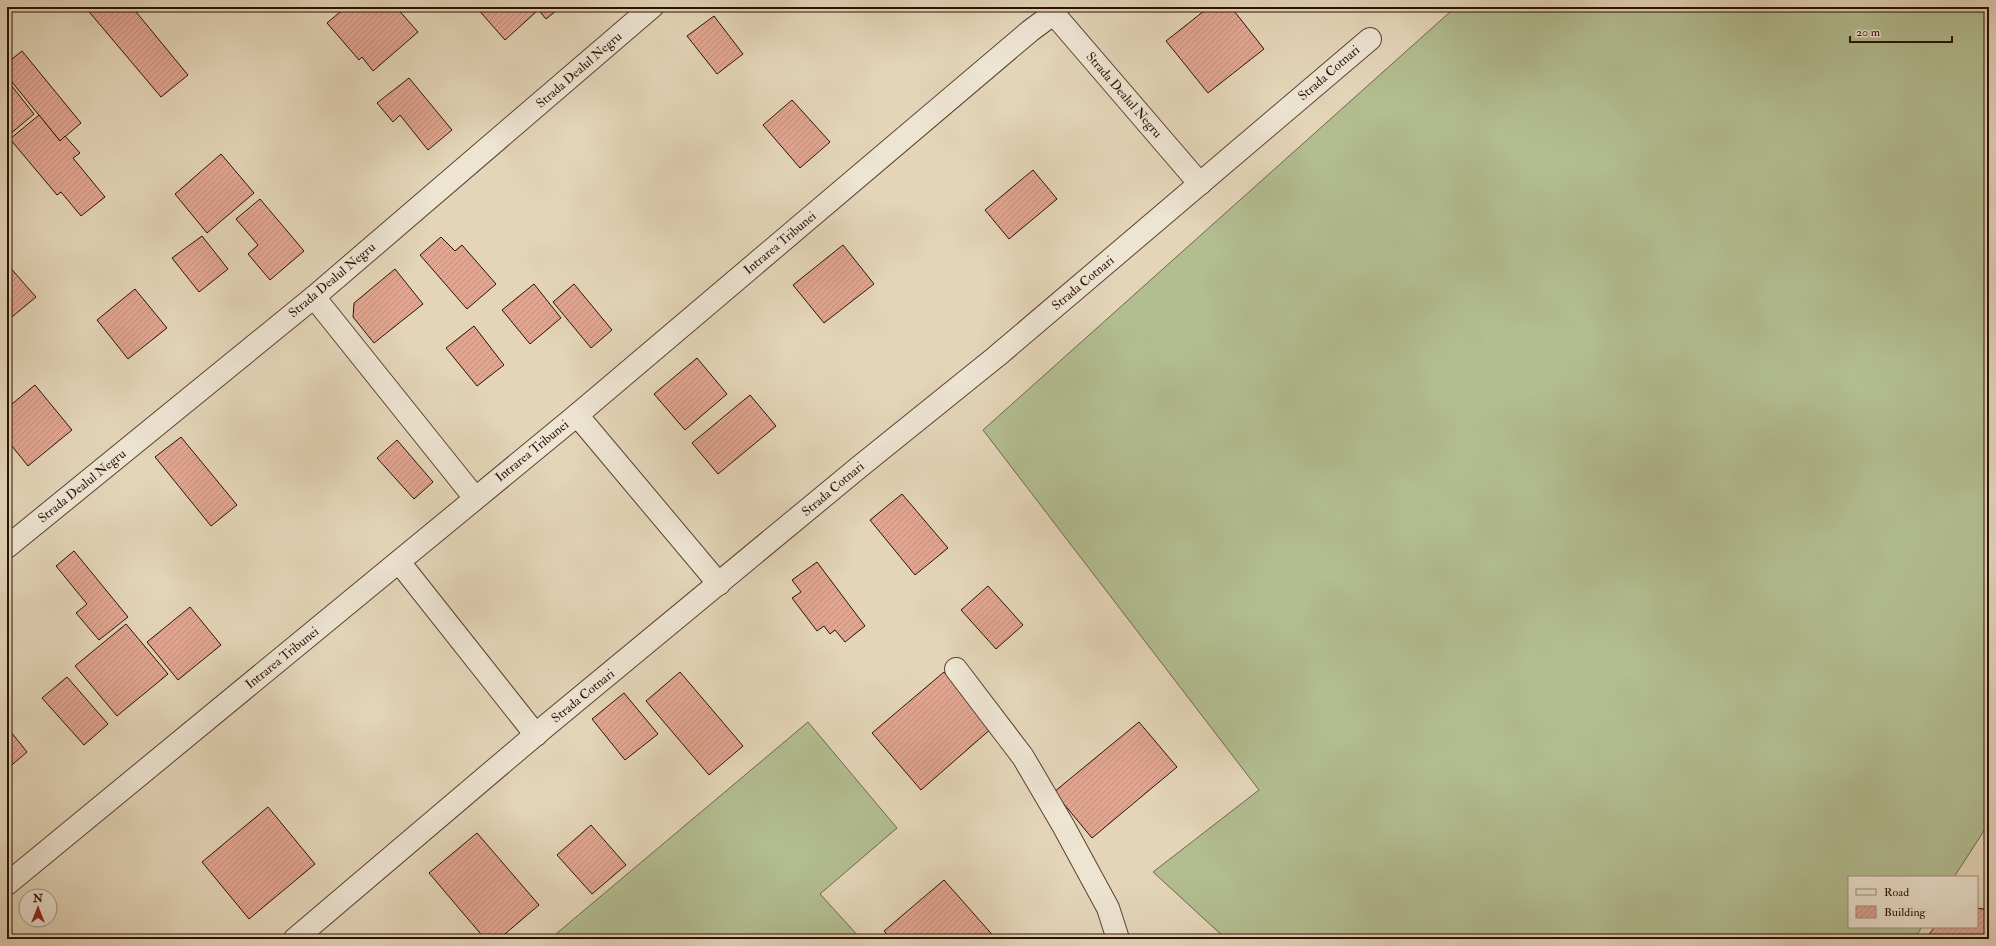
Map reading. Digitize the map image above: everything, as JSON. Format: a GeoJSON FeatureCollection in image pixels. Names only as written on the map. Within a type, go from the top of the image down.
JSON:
{"type":"FeatureCollection","features":[{"type":"Feature","properties":{"kind":"street","name":"Strada Dealul Negru"},"geometry":{"type":"LineString","coordinates":[[7,548],[314,297],[652,7]]}},
{"type":"Feature","properties":{"kind":"street","name":"Strada Dealul Negru"},"geometry":{"type":"LineString","coordinates":[[1051,10],[1200,184]]}},
{"type":"Feature","properties":{"kind":"street","name":"Intrarea Tribunei"},"geometry":{"type":"LineString","coordinates":[[7,884],[577,414],[1024,36],[1051,10]]}},
{"type":"Feature","properties":{"kind":"street","name":"Strada Cotnari"},"geometry":{"type":"LineString","coordinates":[[295,939],[536,735],[858,468],[997,356],[1370,39]]}},
{"type":"Feature","properties":{"kind":"street"},"geometry":{"type":"LineString","coordinates":[[314,297],[475,498]]}},
{"type":"Feature","properties":{"kind":"street"},"geometry":{"type":"LineString","coordinates":[[577,414],[719,584]]}},
{"type":"Feature","properties":{"kind":"street"},"geometry":{"type":"LineString","coordinates":[[399,562],[536,735]]}},
{"type":"Feature","properties":{"kind":"street"},"geometry":{"type":"LineString","coordinates":[[956,669],[1023,757],[1064,827],[1108,908],[1118,939]]}},
{"type":"Feature","properties":{"kind":"green space"},"geometry":{"type":"Polygon","coordinates":[[[1446,7],[1989,7],[1989,823],[1955,876],[1848,876],[1848,928],[1921,928],[1914,939],[1226,939],[1153,872],[1259,790],[983,430],[1450,12],[1446,7]]]}},
{"type":"Feature","properties":{"kind":"green space"},"geometry":{"type":"Polygon","coordinates":[[[808,722],[897,828],[820,894],[861,939],[550,939],[808,722]]]}},
{"type":"Feature","properties":{"kind":"building"},"geometry":{"type":"Polygon","coordinates":[[[85,7],[132,7],[188,75],[161,97],[85,7]]]}},
{"type":"Feature","properties":{"kind":"building"},"geometry":{"type":"Polygon","coordinates":[[[346,7],[396,7],[418,32],[373,71],[362,57],[359,60],[327,23],[346,7]]]}},
{"type":"Feature","properties":{"kind":"building"},"geometry":{"type":"Polygon","coordinates":[[[476,7],[532,7],[536,12],[505,40],[476,7]]]}},
{"type":"Feature","properties":{"kind":"building"},"geometry":{"type":"Polygon","coordinates":[[[536,7],[561,7],[546,19],[536,7]]]}},
{"type":"Feature","properties":{"kind":"building"},"geometry":{"type":"Polygon","coordinates":[[[1209,7],[1231,7],[1264,49],[1208,93],[1166,41],[1209,7]]]}},
{"type":"Feature","properties":{"kind":"building"},"geometry":{"type":"Polygon","coordinates":[[[714,16],[743,54],[717,74],[687,36],[714,16]]]}},
{"type":"Feature","properties":{"kind":"building"},"geometry":{"type":"Polygon","coordinates":[[[22,51],[81,123],[60,141],[7,76],[7,63],[22,51]]]}},
{"type":"Feature","properties":{"kind":"building"},"geometry":{"type":"Polygon","coordinates":[[[409,78],[452,130],[428,150],[400,115],[393,122],[377,103],[409,78]]]}},
{"type":"Feature","properties":{"kind":"building"},"geometry":{"type":"Polygon","coordinates":[[[7,80],[34,114],[9,135],[7,133],[7,80]]]}},
{"type":"Feature","properties":{"kind":"building"},"geometry":{"type":"Polygon","coordinates":[[[792,100],[830,142],[800,168],[763,125],[792,100]]]}},
{"type":"Feature","properties":{"kind":"building"},"geometry":{"type":"Polygon","coordinates":[[[39,115],[60,141],[65,136],[80,153],[73,158],[105,197],[81,216],[61,192],[57,195],[10,139],[39,115]]]}},
{"type":"Feature","properties":{"kind":"building"},"geometry":{"type":"Polygon","coordinates":[[[221,154],[254,193],[207,233],[175,194],[221,154]]]}},
{"type":"Feature","properties":{"kind":"building"},"geometry":{"type":"Polygon","coordinates":[[[1033,170],[1057,199],[1009,239],[985,210],[1033,170]]]}},
{"type":"Feature","properties":{"kind":"building"},"geometry":{"type":"Polygon","coordinates":[[[260,199],[304,251],[270,280],[248,254],[258,245],[236,219],[260,199]]]}},
{"type":"Feature","properties":{"kind":"building"},"geometry":{"type":"Polygon","coordinates":[[[202,236],[228,269],[199,292],[172,258],[202,236]]]}},
{"type":"Feature","properties":{"kind":"building"},"geometry":{"type":"Polygon","coordinates":[[[441,237],[455,251],[462,245],[496,284],[467,309],[420,255],[441,237]]]}},
{"type":"Feature","properties":{"kind":"building"},"geometry":{"type":"Polygon","coordinates":[[[843,245],[874,284],[824,323],[793,285],[843,245]]]}},
{"type":"Feature","properties":{"kind":"building"},"geometry":{"type":"Polygon","coordinates":[[[7,264],[36,297],[7,321],[7,264]]]}},
{"type":"Feature","properties":{"kind":"building"},"geometry":{"type":"Polygon","coordinates":[[[395,269],[423,304],[374,343],[353,317],[354,303],[395,269]]]}},
{"type":"Feature","properties":{"kind":"building"},"geometry":{"type":"Polygon","coordinates":[[[534,284],[561,318],[530,344],[502,310],[534,284]]]}},
{"type":"Feature","properties":{"kind":"building"},"geometry":{"type":"Polygon","coordinates":[[[574,284],[612,330],[591,348],[553,302],[574,284]]]}},
{"type":"Feature","properties":{"kind":"building"},"geometry":{"type":"Polygon","coordinates":[[[135,289],[167,328],[128,359],[97,320],[135,289]]]}},
{"type":"Feature","properties":{"kind":"building"},"geometry":{"type":"Polygon","coordinates":[[[474,326],[504,365],[477,386],[446,348],[474,326]]]}},
{"type":"Feature","properties":{"kind":"building"},"geometry":{"type":"Polygon","coordinates":[[[697,358],[727,394],[685,430],[654,394],[697,358]]]}},
{"type":"Feature","properties":{"kind":"building"},"geometry":{"type":"Polygon","coordinates":[[[35,385],[72,430],[28,466],[7,440],[7,408],[35,385]]]}},
{"type":"Feature","properties":{"kind":"building"},"geometry":{"type":"Polygon","coordinates":[[[750,395],[776,426],[718,474],[692,443],[750,395]]]}},
{"type":"Feature","properties":{"kind":"building"},"geometry":{"type":"Polygon","coordinates":[[[181,437],[237,505],[211,526],[155,457],[181,437]]]}},
{"type":"Feature","properties":{"kind":"building"},"geometry":{"type":"Polygon","coordinates":[[[397,440],[433,482],[414,499],[377,458],[397,440]]]}},
{"type":"Feature","properties":{"kind":"building"},"geometry":{"type":"Polygon","coordinates":[[[902,494],[948,548],[915,575],[870,520],[902,494]]]}},
{"type":"Feature","properties":{"kind":"building"},"geometry":{"type":"Polygon","coordinates":[[[74,551],[128,617],[99,640],[76,613],[87,604],[56,566],[74,551]]]}},
{"type":"Feature","properties":{"kind":"building"},"geometry":{"type":"Polygon","coordinates":[[[817,562],[865,626],[845,642],[835,630],[830,634],[824,626],[817,631],[792,598],[801,592],[792,580],[817,562]]]}},
{"type":"Feature","properties":{"kind":"building"},"geometry":{"type":"Polygon","coordinates":[[[988,586],[1023,625],[996,649],[961,610],[988,586]]]}},
{"type":"Feature","properties":{"kind":"building"},"geometry":{"type":"Polygon","coordinates":[[[190,607],[221,645],[178,680],[147,642],[190,607]]]}},
{"type":"Feature","properties":{"kind":"building"},"geometry":{"type":"Polygon","coordinates":[[[126,624],[168,674],[117,716],[75,666],[126,624]]]}},
{"type":"Feature","properties":{"kind":"building"},"geometry":{"type":"Polygon","coordinates":[[[680,672],[743,746],[709,775],[646,701],[680,672]]]}},
{"type":"Feature","properties":{"kind":"building"},"geometry":{"type":"Polygon","coordinates":[[[944,672],[992,728],[921,790],[872,733],[944,672]]]}},
{"type":"Feature","properties":{"kind":"building"},"geometry":{"type":"Polygon","coordinates":[[[67,677],[108,724],[84,745],[42,698],[67,677]]]}},
{"type":"Feature","properties":{"kind":"building"},"geometry":{"type":"Polygon","coordinates":[[[624,693],[658,734],[625,760],[592,719],[624,693]]]}},
{"type":"Feature","properties":{"kind":"building"},"geometry":{"type":"Polygon","coordinates":[[[1139,722],[1177,767],[1092,838],[1054,792],[1139,722]]]}},
{"type":"Feature","properties":{"kind":"building"},"geometry":{"type":"Polygon","coordinates":[[[7,727],[27,752],[7,769],[7,727]]]}},
{"type":"Feature","properties":{"kind":"building"},"geometry":{"type":"Polygon","coordinates":[[[268,807],[315,864],[249,919],[202,862],[268,807]]]}},
{"type":"Feature","properties":{"kind":"building"},"geometry":{"type":"Polygon","coordinates":[[[591,825],[626,865],[592,894],[557,855],[591,825]]]}},
{"type":"Feature","properties":{"kind":"building"},"geometry":{"type":"Polygon","coordinates":[[[477,833],[539,905],[499,939],[485,939],[429,873],[477,833]]]}},
{"type":"Feature","properties":{"kind":"building"},"geometry":{"type":"Polygon","coordinates":[[[944,880],[996,939],[891,939],[884,931],[944,880]]]}},
{"type":"Feature","properties":{"kind":"building"},"geometry":{"type":"Polygon","coordinates":[[[1978,908],[1989,910],[1989,939],[1925,939],[1934,928],[1978,928],[1978,908]]]}}]}
